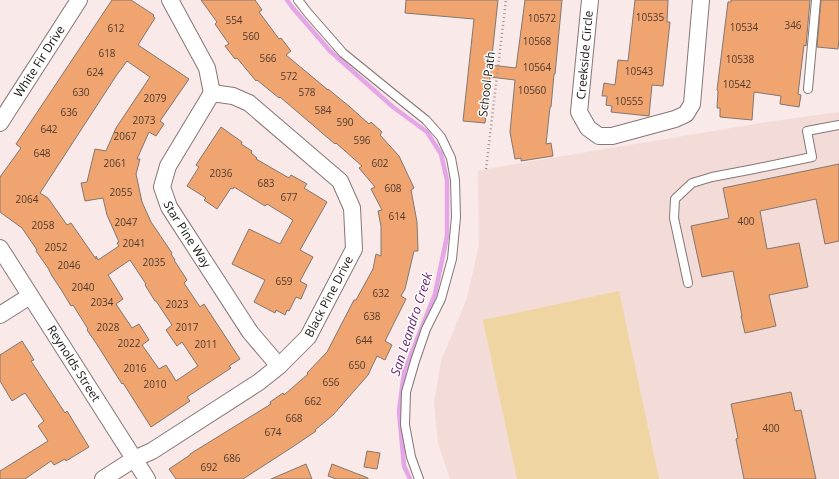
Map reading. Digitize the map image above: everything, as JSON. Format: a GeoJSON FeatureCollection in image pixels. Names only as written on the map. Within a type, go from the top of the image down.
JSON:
{"type":"FeatureCollection","features":[{"type":"Feature","properties":{"kind":"street","name":"White Fir Drive"},"geometry":{"type":"LineString","coordinates":[[0,123],[79,0]]}},
{"type":"Feature","properties":{"kind":"street"},"geometry":{"type":"LineString","coordinates":[[170,0],[208,68],[212,94]]}},
{"type":"Feature","properties":{"kind":"street","name":"Creekside Circle"},"geometry":{"type":"LineString","coordinates":[[590,0],[579,112],[588,128],[599,136],[612,136],[675,119],[686,114],[692,104],[702,0]]}},
{"type":"Feature","properties":{"kind":"street","name":"Star Pine Way"},"geometry":{"type":"LineString","coordinates":[[212,94],[168,166],[162,187],[169,207],[250,332],[278,366]]}},
{"type":"Feature","properties":{"kind":"street","name":"Black Pine Drive"},"geometry":{"type":"LineString","coordinates":[[103,479],[134,459],[152,451],[259,382],[278,366],[308,337],[354,249],[352,208],[340,181],[249,103],[233,96],[212,94]]}},
{"type":"Feature","properties":{"kind":"street","name":"Reynolds Street"},"geometry":{"type":"LineString","coordinates":[[0,248],[146,479]]}},
{"type":"Feature","properties":{"kind":"street"},"geometry":{"type":"LineString","coordinates":[[0,316],[30,296]]}},
{"type":"Feature","properties":{"kind":"lane"},"geometry":{"type":"LineString","coordinates":[[298,0],[343,53],[426,120],[441,137],[451,158],[455,180],[456,217],[452,258],[441,299],[426,329],[406,392],[405,425],[411,457],[418,479]]}},
{"type":"Feature","properties":{"kind":"lane"},"geometry":{"type":"LineString","coordinates":[[808,89],[816,0]]}},
{"type":"Feature","properties":{"kind":"lane"},"geometry":{"type":"LineString","coordinates":[[688,283],[674,218],[675,199],[692,183],[712,177],[812,156],[807,131],[839,125]]}},
{"type":"Feature","properties":{"kind":"path","name":"School Path"},"geometry":{"type":"LineString","coordinates":[[486,169],[506,0]]}},
{"type":"Feature","properties":{"kind":"shaded area"},"geometry":{"type":"Polygon","coordinates":[[[839,112],[839,479],[450,479],[438,443],[434,403],[441,361],[467,298],[479,245],[478,171],[767,122],[839,112]]]}},
{"type":"Feature","properties":{"kind":"shaded area"},"geometry":{"type":"Polygon","coordinates":[[[619,291],[659,479],[517,479],[483,320],[619,291]]]}},
{"type":"Feature","properties":{"kind":"building"},"geometry":{"type":"Polygon","coordinates":[[[112,0],[131,0],[154,15],[153,16],[155,18],[138,45],[189,79],[160,121],[164,124],[156,136],[149,132],[137,159],[140,159],[136,174],[142,202],[151,222],[172,253],[171,254],[174,260],[187,280],[184,283],[200,307],[204,304],[240,359],[229,366],[231,368],[187,397],[190,401],[151,427],[87,330],[88,329],[73,305],[71,306],[22,228],[0,212],[0,177],[21,148],[16,144],[112,0]],[[127,61],[40,193],[48,198],[67,225],[71,223],[98,260],[119,246],[117,243],[119,242],[107,215],[103,198],[85,201],[81,183],[87,182],[95,149],[106,151],[116,128],[150,77],[127,61]],[[130,260],[108,275],[123,299],[116,304],[132,328],[139,324],[149,340],[142,345],[159,369],[166,365],[176,381],[198,366],[182,342],[177,346],[166,330],[172,325],[155,301],[130,260]]]}},
{"type":"Feature","properties":{"kind":"building"},"geometry":{"type":"Polygon","coordinates":[[[201,0],[255,0],[262,10],[259,12],[279,39],[281,38],[291,51],[286,55],[369,124],[371,122],[382,132],[380,135],[399,156],[414,188],[411,190],[417,222],[418,251],[414,251],[405,289],[401,296],[406,299],[385,341],[392,345],[385,360],[377,356],[368,375],[333,415],[315,430],[316,431],[243,479],[176,479],[169,469],[190,454],[271,404],[270,402],[283,393],[284,395],[308,374],[307,373],[327,352],[354,300],[356,300],[373,269],[376,254],[381,256],[381,226],[378,211],[382,210],[371,189],[375,187],[359,168],[362,166],[280,97],[279,98],[257,80],[256,81],[225,46],[229,44],[215,24],[217,22],[201,0]]]}},
{"type":"Feature","properties":{"kind":"building"},"geometry":{"type":"Polygon","coordinates":[[[406,0],[498,0],[491,65],[516,68],[525,0],[562,0],[555,74],[546,144],[551,143],[553,156],[521,161],[521,158],[515,159],[510,132],[515,80],[490,77],[485,123],[463,121],[474,19],[405,13],[406,0]]]}},
{"type":"Feature","properties":{"kind":"building"},"geometry":{"type":"Polygon","coordinates":[[[635,0],[668,0],[667,22],[670,22],[663,86],[652,85],[649,116],[611,112],[612,106],[606,105],[607,96],[602,96],[604,83],[615,85],[618,60],[628,61],[635,0]]]}},
{"type":"Feature","properties":{"kind":"building"},"geometry":{"type":"Polygon","coordinates":[[[731,0],[810,0],[806,46],[804,45],[798,94],[801,95],[799,107],[780,104],[781,96],[754,92],[752,120],[720,117],[720,108],[717,108],[717,90],[728,2],[731,2],[731,0]]]}},
{"type":"Feature","properties":{"kind":"building"},"geometry":{"type":"Polygon","coordinates":[[[821,0],[839,0],[838,49],[817,47],[821,0]]]}},
{"type":"Feature","properties":{"kind":"building"},"geometry":{"type":"Polygon","coordinates":[[[221,127],[252,151],[251,153],[257,158],[256,159],[289,178],[291,175],[307,184],[304,188],[327,202],[300,250],[313,257],[300,281],[307,285],[301,299],[296,297],[289,311],[287,310],[285,315],[276,310],[275,313],[254,302],[265,280],[232,264],[249,229],[280,244],[293,220],[267,204],[265,206],[234,187],[233,189],[231,188],[217,209],[204,200],[206,198],[187,186],[199,167],[196,165],[221,127]]]}},
{"type":"Feature","properties":{"kind":"building"},"geometry":{"type":"Polygon","coordinates":[[[839,164],[839,241],[825,244],[816,199],[760,211],[767,249],[799,243],[808,287],[769,295],[776,326],[745,333],[733,271],[702,277],[691,226],[729,218],[723,188],[839,164]]]}},
{"type":"Feature","properties":{"kind":"building"},"geometry":{"type":"Polygon","coordinates":[[[22,341],[34,360],[31,361],[65,413],[67,411],[89,447],[66,461],[65,459],[54,465],[51,461],[25,479],[0,479],[0,471],[48,441],[38,426],[44,421],[25,393],[12,401],[0,381],[0,355],[22,341]]]}},
{"type":"Feature","properties":{"kind":"building"},"geometry":{"type":"Polygon","coordinates":[[[791,392],[795,411],[801,410],[816,479],[744,479],[731,404],[791,392]]]}},
{"type":"Feature","properties":{"kind":"building"},"geometry":{"type":"Polygon","coordinates":[[[367,451],[380,453],[377,469],[364,467],[367,451]]]}},
{"type":"Feature","properties":{"kind":"building"},"geometry":{"type":"Polygon","coordinates":[[[306,464],[312,479],[271,479],[306,464]]]}},
{"type":"Feature","properties":{"kind":"building"},"geometry":{"type":"Polygon","coordinates":[[[332,464],[368,479],[336,479],[328,476],[332,464]]]}},
{"type":"Feature","properties":{"kind":"waterway","name":"San Leandro Creek"},"geometry":{"type":"LineString","coordinates":[[287,0],[330,51],[393,107],[427,132],[441,154],[447,180],[447,236],[435,294],[404,372],[399,411],[404,466],[410,479]]}}]}
